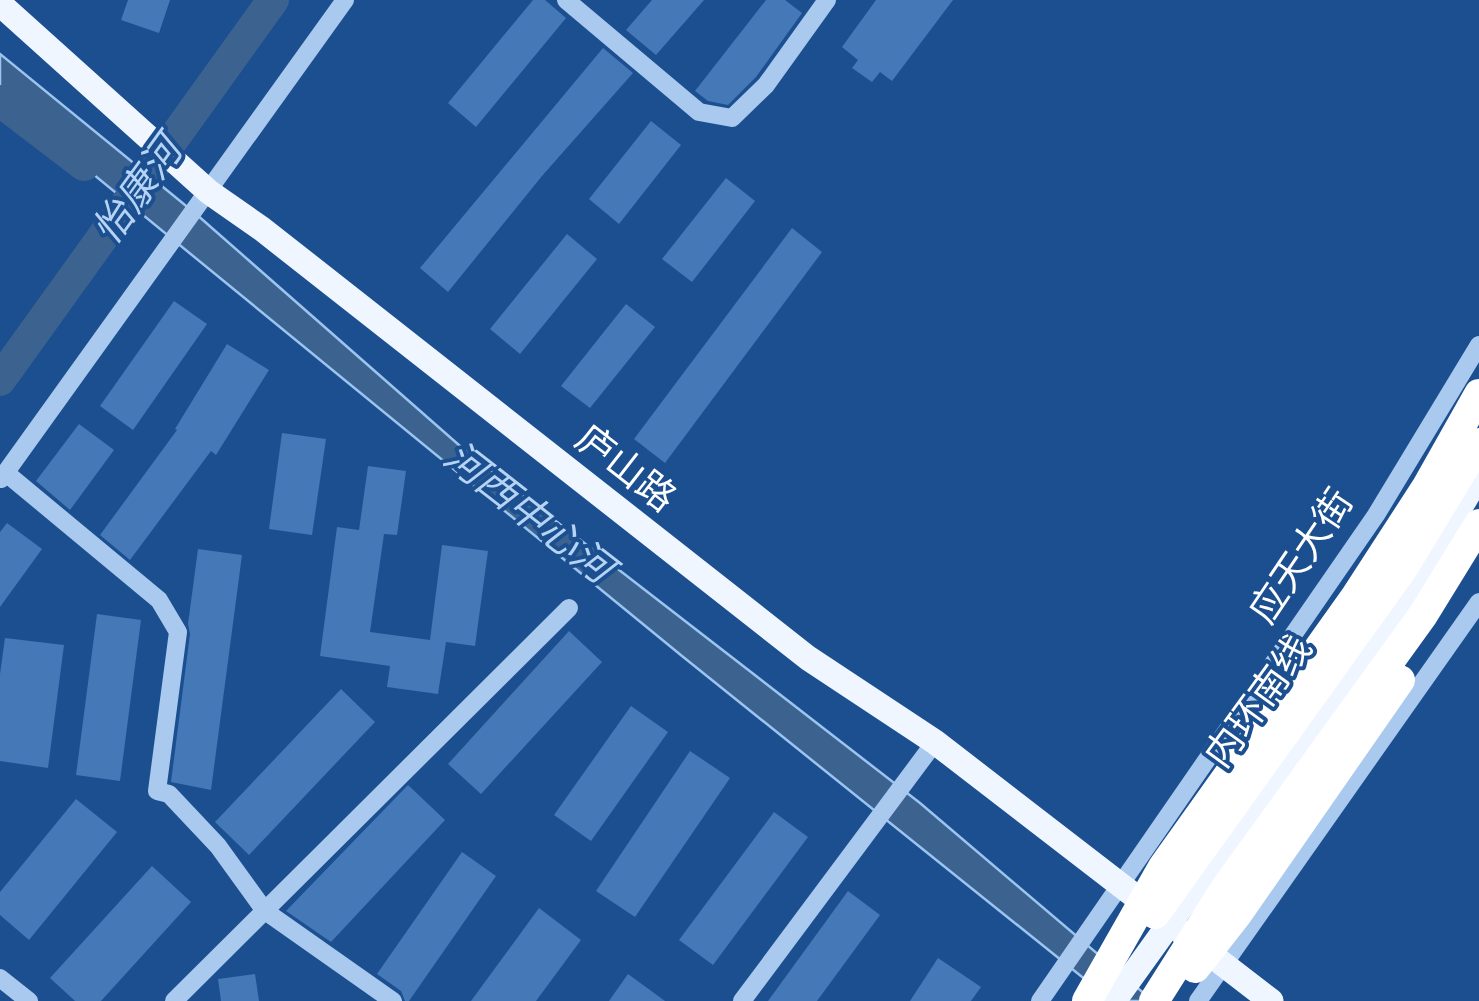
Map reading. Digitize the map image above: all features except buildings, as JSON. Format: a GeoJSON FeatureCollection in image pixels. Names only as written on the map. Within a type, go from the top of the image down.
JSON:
{"type":"FeatureCollection","features":[{"type":"Feature","properties":{"kind":"highway"},"geometry":{"type":"LineString","coordinates":[[1091,1001],[1162,866],[1356,596],[1426,488],[1479,394]]}},
{"type":"Feature","properties":{"kind":"highway","name":"内环南线"},"geometry":{"type":"LineString","coordinates":[[1091,1001],[1403,568],[1479,443]]}},
{"type":"Feature","properties":{"kind":"highway"},"geometry":{"type":"LineString","coordinates":[[1154,1001],[1225,889],[1422,615],[1479,524]]}},
{"type":"Feature","properties":{"kind":"highway"},"geometry":{"type":"LineString","coordinates":[[1168,1001],[1318,802],[1479,562]]}},
{"type":"Feature","properties":{"kind":"main road","name":"庐山路"},"geometry":{"type":"LineString","coordinates":[[0,4],[204,188],[808,658],[1226,964],[1270,1001]]}},
{"type":"Feature","properties":{"kind":"main road"},"geometry":{"type":"LineString","coordinates":[[1132,1001],[1175,929],[1419,576],[1479,476]]}},
{"type":"Feature","properties":{"kind":"main road"},"geometry":{"type":"LineString","coordinates":[[1114,1001],[1175,929],[1427,582],[1479,496]]}},
{"type":"Feature","properties":{"kind":"street"},"geometry":{"type":"LineString","coordinates":[[344,0],[204,188],[193,214],[3,476],[160,600],[178,632],[157,790],[169,794],[218,846],[264,911],[393,1001]]}},
{"type":"Feature","properties":{"kind":"street"},"geometry":{"type":"LineString","coordinates":[[566,0],[700,112],[732,118],[766,85],[827,0]]}},
{"type":"Feature","properties":{"kind":"street","name":"应天大街"},"geometry":{"type":"LineString","coordinates":[[1040,1001],[1376,515],[1479,345]]}},
{"type":"Feature","properties":{"kind":"street"},"geometry":{"type":"LineString","coordinates":[[1198,1001],[1479,602]]}},
{"type":"Feature","properties":{"kind":"street"},"geometry":{"type":"LineString","coordinates":[[174,1001],[570,608]]}},
{"type":"Feature","properties":{"kind":"street"},"geometry":{"type":"LineString","coordinates":[[742,1001],[930,748]]}},
{"type":"Feature","properties":{"kind":"street"},"geometry":{"type":"LineString","coordinates":[[0,978],[29,1001]]}},
{"type":"Feature","properties":{"kind":"water"},"geometry":{"type":"Polygon","coordinates":[[[0,54],[196,214],[468,453],[920,803],[1153,1001],[1112,1001],[682,656],[0,98],[0,54]]]}},
{"type":"Feature","properties":{"kind":"waterway","name":"怡康河"},"geometry":{"type":"LineString","coordinates":[[0,380],[273,0]]}},
{"type":"Feature","properties":{"kind":"waterway","name":"河西中心河"},"geometry":{"type":"LineString","coordinates":[[0,101],[84,165]]}}]}
